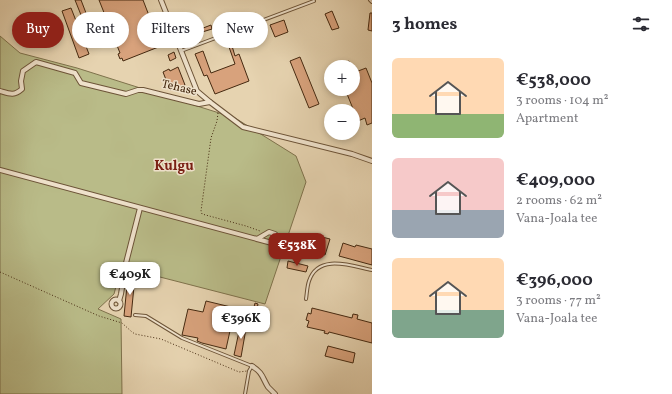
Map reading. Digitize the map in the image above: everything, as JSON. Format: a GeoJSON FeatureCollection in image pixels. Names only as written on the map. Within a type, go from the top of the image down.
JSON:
{"type":"FeatureCollection","features":[{"type":"Feature","properties":{"kind":"street"},"geometry":{"type":"LineString","coordinates":[[161,0],[197,91],[210,102]]}},
{"type":"Feature","properties":{"kind":"street","name":"Tehase"},"geometry":{"type":"LineString","coordinates":[[0,91],[11,94],[17,93],[22,88],[21,81],[23,71],[36,62],[75,73],[81,83],[126,94],[138,90],[144,90],[198,104],[210,102],[244,127],[352,154],[372,161]]}},
{"type":"Feature","properties":{"kind":"street"},"geometry":{"type":"LineString","coordinates":[[0,170],[257,239]]}},
{"type":"Feature","properties":{"kind":"street"},"geometry":{"type":"LineString","coordinates":[[119,301],[126,263],[140,208]]}},
{"type":"Feature","properties":{"kind":"street"},"geometry":{"type":"LineString","coordinates":[[252,366],[264,376],[269,388],[275,394]]}},
{"type":"Feature","properties":{"kind":"lane"},"geometry":{"type":"LineString","coordinates":[[181,51],[314,1]]}},
{"type":"Feature","properties":{"kind":"lane"},"geometry":{"type":"LineString","coordinates":[[306,299],[308,282],[312,273],[325,264],[339,263],[372,270]]}},
{"type":"Feature","properties":{"kind":"lane"},"geometry":{"type":"LineString","coordinates":[[135,315],[146,316],[182,338],[252,366],[249,370],[245,394]]}},
{"type":"Feature","properties":{"kind":"path"},"geometry":{"type":"LineString","coordinates":[[216,107],[218,112],[217,121],[211,138],[201,211],[202,214],[260,231]]}},
{"type":"Feature","properties":{"kind":"path"},"geometry":{"type":"LineString","coordinates":[[0,272],[99,316],[122,323],[135,334],[161,339],[239,372],[246,372],[249,370]]}},
{"type":"Feature","properties":{"kind":"green space"},"geometry":{"type":"Polygon","coordinates":[[[0,36],[12,46],[12,48],[20,53],[77,68],[235,118],[296,156],[306,182],[265,304],[121,267],[114,294],[98,309],[121,319],[122,394],[0,394],[0,36]]]}},
{"type":"Feature","properties":{"kind":"building"},"geometry":{"type":"Polygon","coordinates":[[[75,0],[81,0],[86,12],[80,12],[75,0]]]}},
{"type":"Feature","properties":{"kind":"building"},"geometry":{"type":"Polygon","coordinates":[[[99,0],[143,0],[148,12],[137,12],[137,48],[156,48],[123,61],[122,58],[120,59],[118,48],[129,48],[129,12],[104,12],[99,0]]]}},
{"type":"Feature","properties":{"kind":"building"},"geometry":{"type":"Polygon","coordinates":[[[71,8],[73,12],[72,39],[64,17],[64,12],[62,11],[71,8]]]}},
{"type":"Feature","properties":{"kind":"building"},"geometry":{"type":"Polygon","coordinates":[[[332,11],[339,28],[332,30],[325,14],[332,11]]]}},
{"type":"Feature","properties":{"kind":"building"},"geometry":{"type":"Polygon","coordinates":[[[370,13],[372,13],[372,31],[368,30],[370,13]]]}},
{"type":"Feature","properties":{"kind":"building"},"geometry":{"type":"Polygon","coordinates":[[[284,20],[288,32],[275,37],[270,25],[284,20]]]}},
{"type":"Feature","properties":{"kind":"building"},"geometry":{"type":"Polygon","coordinates":[[[211,25],[212,29],[204,31],[204,28],[211,25]]]}},
{"type":"Feature","properties":{"kind":"building"},"geometry":{"type":"Polygon","coordinates":[[[75,48],[87,48],[89,54],[79,58],[75,48]]]}},
{"type":"Feature","properties":{"kind":"building"},"geometry":{"type":"Polygon","coordinates":[[[229,48],[233,48],[235,56],[239,54],[249,81],[215,94],[207,75],[204,76],[195,54],[203,51],[211,73],[235,64],[229,48]]]}},
{"type":"Feature","properties":{"kind":"building"},"geometry":{"type":"Polygon","coordinates":[[[174,52],[176,58],[170,61],[168,55],[174,52]]]}},
{"type":"Feature","properties":{"kind":"building"},"geometry":{"type":"Polygon","coordinates":[[[300,57],[319,104],[309,108],[290,61],[300,57]]]}},
{"type":"Feature","properties":{"kind":"building"},"geometry":{"type":"Polygon","coordinates":[[[178,67],[185,85],[170,90],[163,72],[169,69],[170,71],[178,67]]]}},
{"type":"Feature","properties":{"kind":"building"},"geometry":{"type":"Polygon","coordinates":[[[366,68],[372,83],[372,123],[367,125],[365,118],[360,120],[360,104],[351,104],[348,96],[360,96],[360,70],[366,68]]]}},
{"type":"Feature","properties":{"kind":"building"},"geometry":{"type":"Polygon","coordinates":[[[322,237],[330,239],[325,255],[318,253],[322,237]]]}},
{"type":"Feature","properties":{"kind":"building"},"geometry":{"type":"Polygon","coordinates":[[[343,243],[355,247],[356,245],[372,249],[372,265],[339,256],[343,243]]]}},
{"type":"Feature","properties":{"kind":"building"},"geometry":{"type":"Polygon","coordinates":[[[288,261],[308,266],[306,272],[287,268],[288,261]]]}},
{"type":"Feature","properties":{"kind":"building"},"geometry":{"type":"Polygon","coordinates":[[[128,275],[135,276],[131,317],[124,316],[128,275]]]}},
{"type":"Feature","properties":{"kind":"building"},"geometry":{"type":"Polygon","coordinates":[[[206,301],[235,308],[226,349],[202,343],[197,341],[198,338],[182,335],[188,309],[203,312],[206,301]]]}},
{"type":"Feature","properties":{"kind":"building"},"geometry":{"type":"Polygon","coordinates":[[[255,303],[258,304],[255,318],[244,315],[243,318],[240,317],[242,310],[251,313],[252,307],[254,307],[255,303]]]}},
{"type":"Feature","properties":{"kind":"building"},"geometry":{"type":"Polygon","coordinates":[[[312,308],[352,318],[353,314],[358,315],[357,319],[372,323],[372,343],[329,332],[328,334],[324,333],[325,331],[307,327],[309,321],[306,320],[308,313],[311,314],[312,308]]]}},
{"type":"Feature","properties":{"kind":"building"},"geometry":{"type":"Polygon","coordinates":[[[241,322],[247,323],[241,357],[234,355],[241,322]]]}},
{"type":"Feature","properties":{"kind":"building"},"geometry":{"type":"Polygon","coordinates":[[[328,346],[355,353],[353,363],[325,356],[328,346]]]}},
{"type":"Feature","properties":{"kind":"district","name":"Kulgu"},"geometry":{"type":"Point","coordinates":[174,166]}}]}
